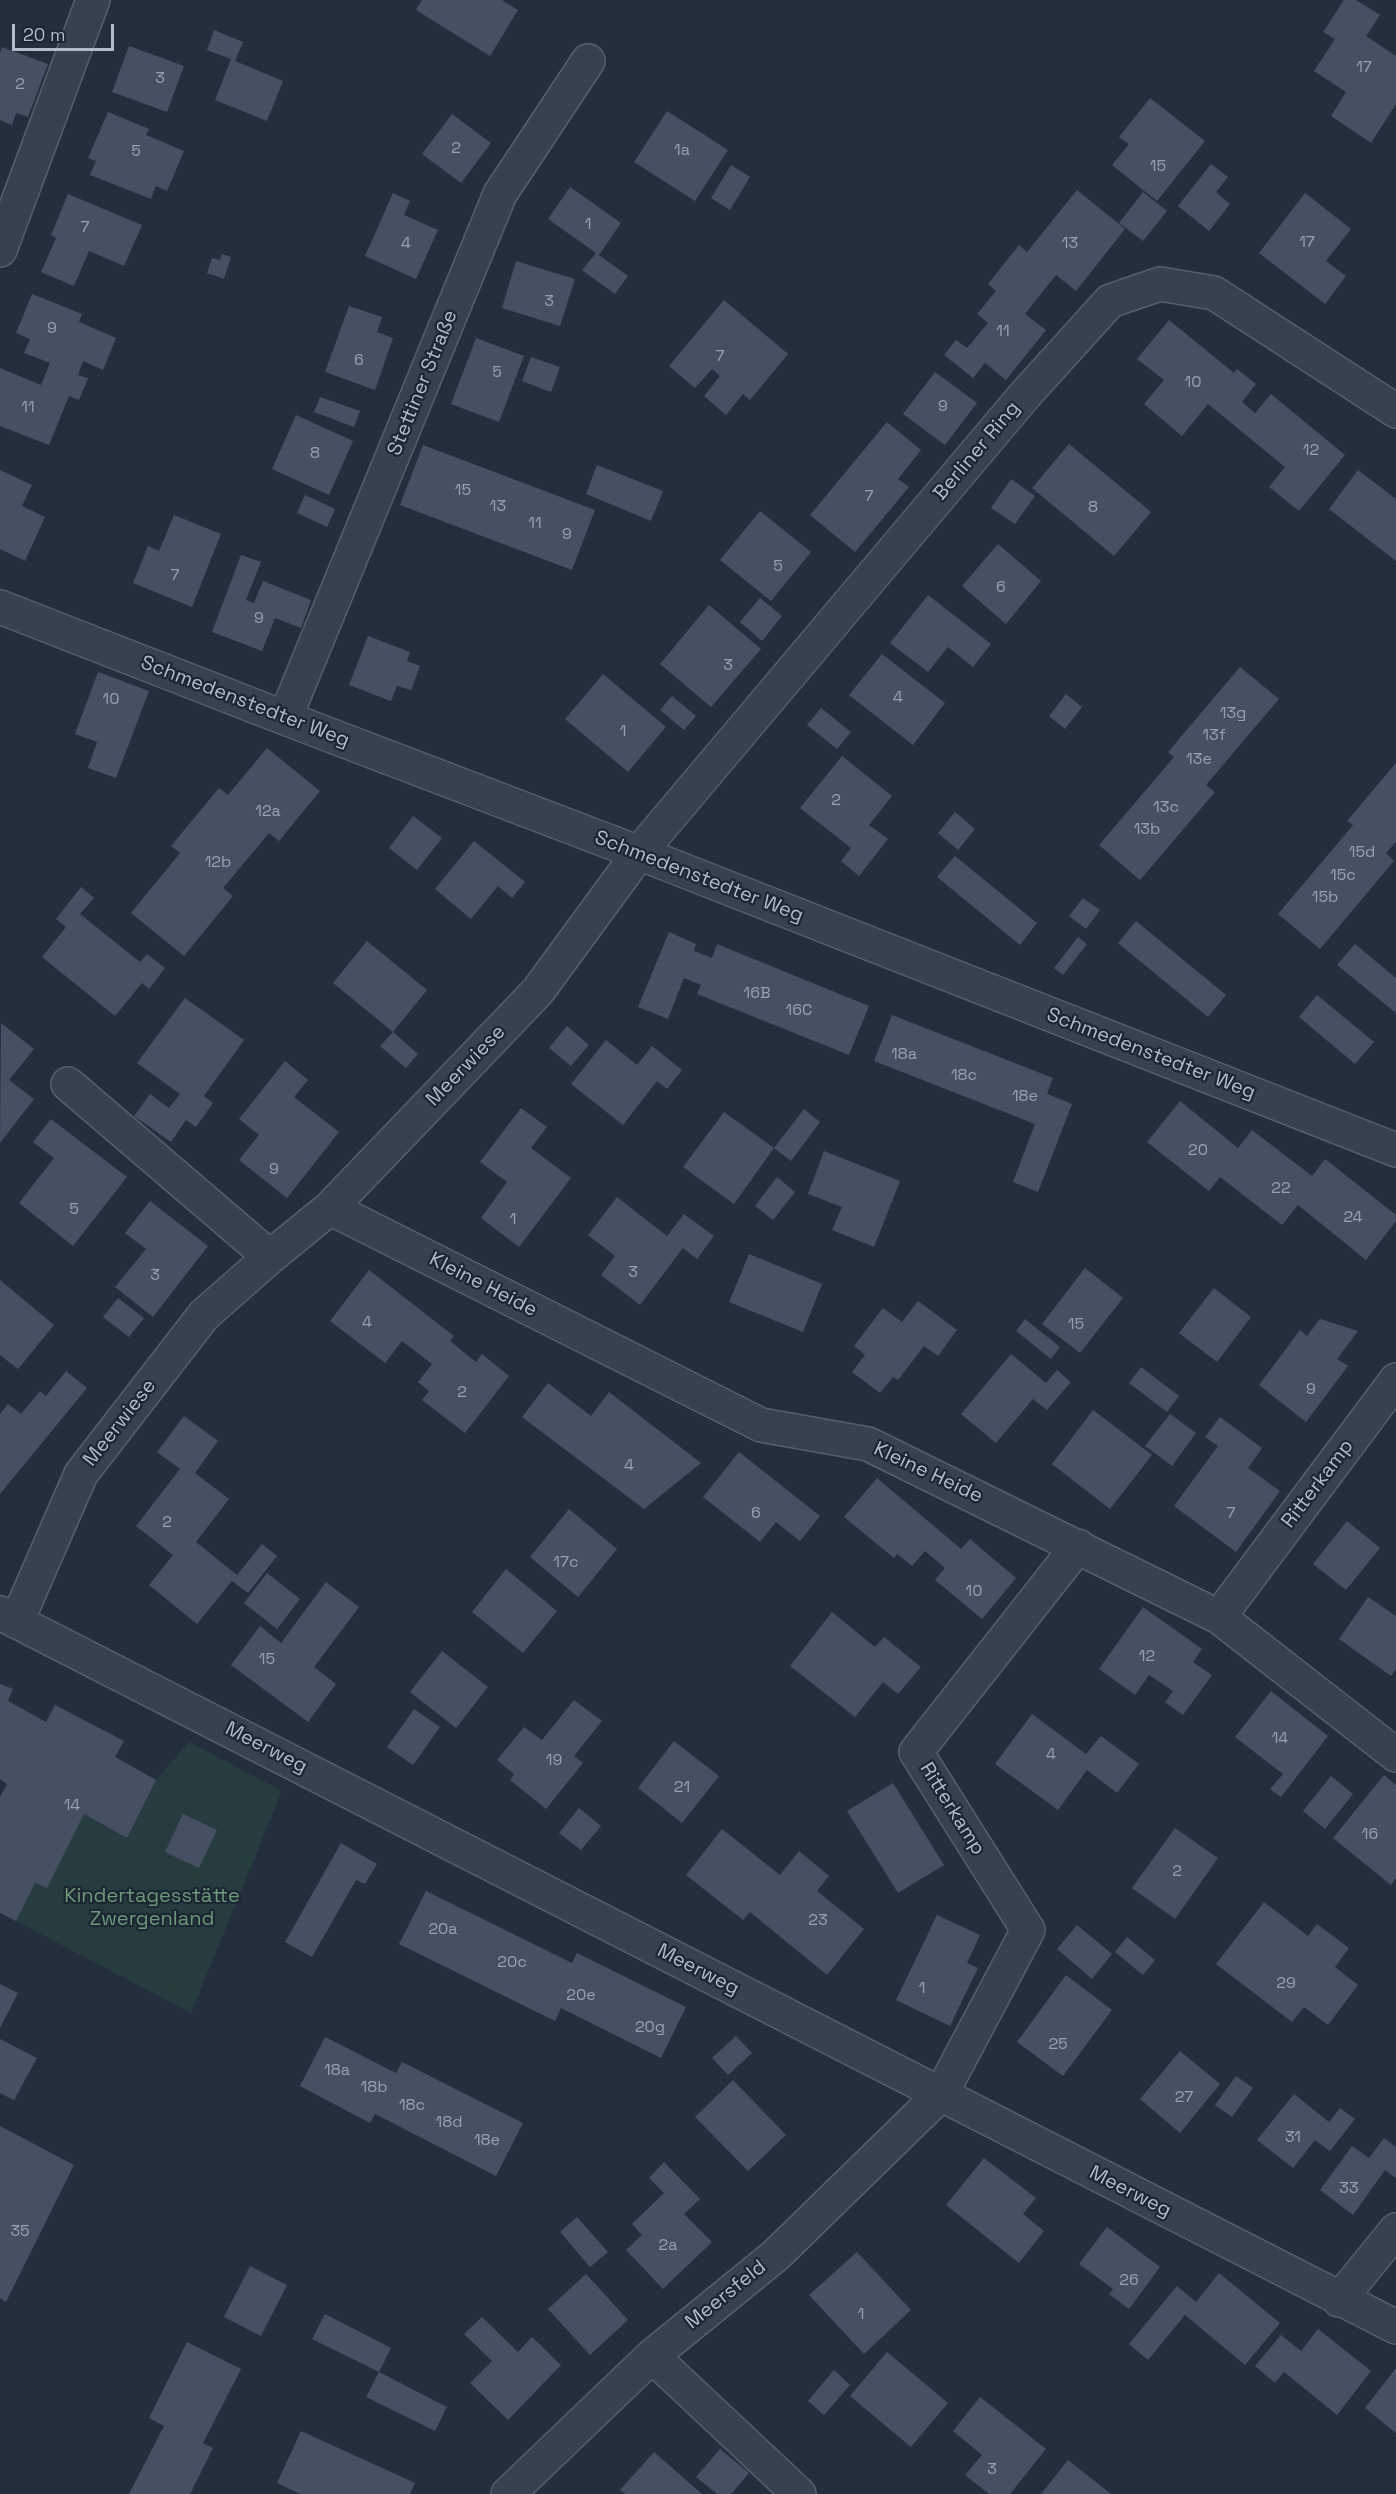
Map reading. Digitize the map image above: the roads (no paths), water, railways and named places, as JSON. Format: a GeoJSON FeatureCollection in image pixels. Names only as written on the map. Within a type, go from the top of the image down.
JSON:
{"type":"FeatureCollection","features":[{"type":"Feature","properties":{"kind":"street"},"geometry":{"type":"LineString","coordinates":[[0,250],[93,0]]}},
{"type":"Feature","properties":{"kind":"street","name":"Stettiner Straße"},"geometry":{"type":"LineString","coordinates":[[285,718],[500,194],[588,61]]}},
{"type":"Feature","properties":{"kind":"street","name":"Berliner Ring"},"geometry":{"type":"LineString","coordinates":[[639,853],[1024,396],[1110,301],[1160,284],[1214,293],[1396,411]]}},
{"type":"Feature","properties":{"kind":"street","name":"Schmedenstedter Weg"},"geometry":{"type":"LineString","coordinates":[[0,607],[639,853],[1396,1150]]}},
{"type":"Feature","properties":{"kind":"street","name":"Meerwiese"},"geometry":{"type":"LineString","coordinates":[[8,1617],[81,1474],[204,1315],[330,1208],[538,991],[639,853]]}},
{"type":"Feature","properties":{"kind":"street"},"geometry":{"type":"LineString","coordinates":[[68,1084],[270,1257]]}},
{"type":"Feature","properties":{"kind":"street","name":"Kleine Heide"},"geometry":{"type":"LineString","coordinates":[[330,1208],[761,1425],[868,1444],[1219,1617],[1396,1755]]}},
{"type":"Feature","properties":{"kind":"street","name":"Ritterkamp"},"geometry":{"type":"LineString","coordinates":[[1219,1617],[1396,1380]]}},
{"type":"Feature","properties":{"kind":"street","name":"Ritterkamp"},"geometry":{"type":"LineString","coordinates":[[940,2094],[1028,1930],[916,1752],[1078,1546]]}},
{"type":"Feature","properties":{"kind":"street","name":"Meerweg"},"geometry":{"type":"LineString","coordinates":[[8,1617],[1339,2300],[1396,2327]]}},
{"type":"Feature","properties":{"kind":"street","name":"Meersfeld"},"geometry":{"type":"LineString","coordinates":[[508,2494],[652,2356],[776,2255],[940,2094]]}},
{"type":"Feature","properties":{"kind":"street"},"geometry":{"type":"LineString","coordinates":[[1339,2300],[1396,2230]]}},
{"type":"Feature","properties":{"kind":"street"},"geometry":{"type":"LineString","coordinates":[[652,2356],[799,2494]]}},
{"type":"Feature","properties":{"kind":"park label","name":"Kindertagesstätte Zwergenland"},"geometry":{"type":"Point","coordinates":[152,1908]}}]}
